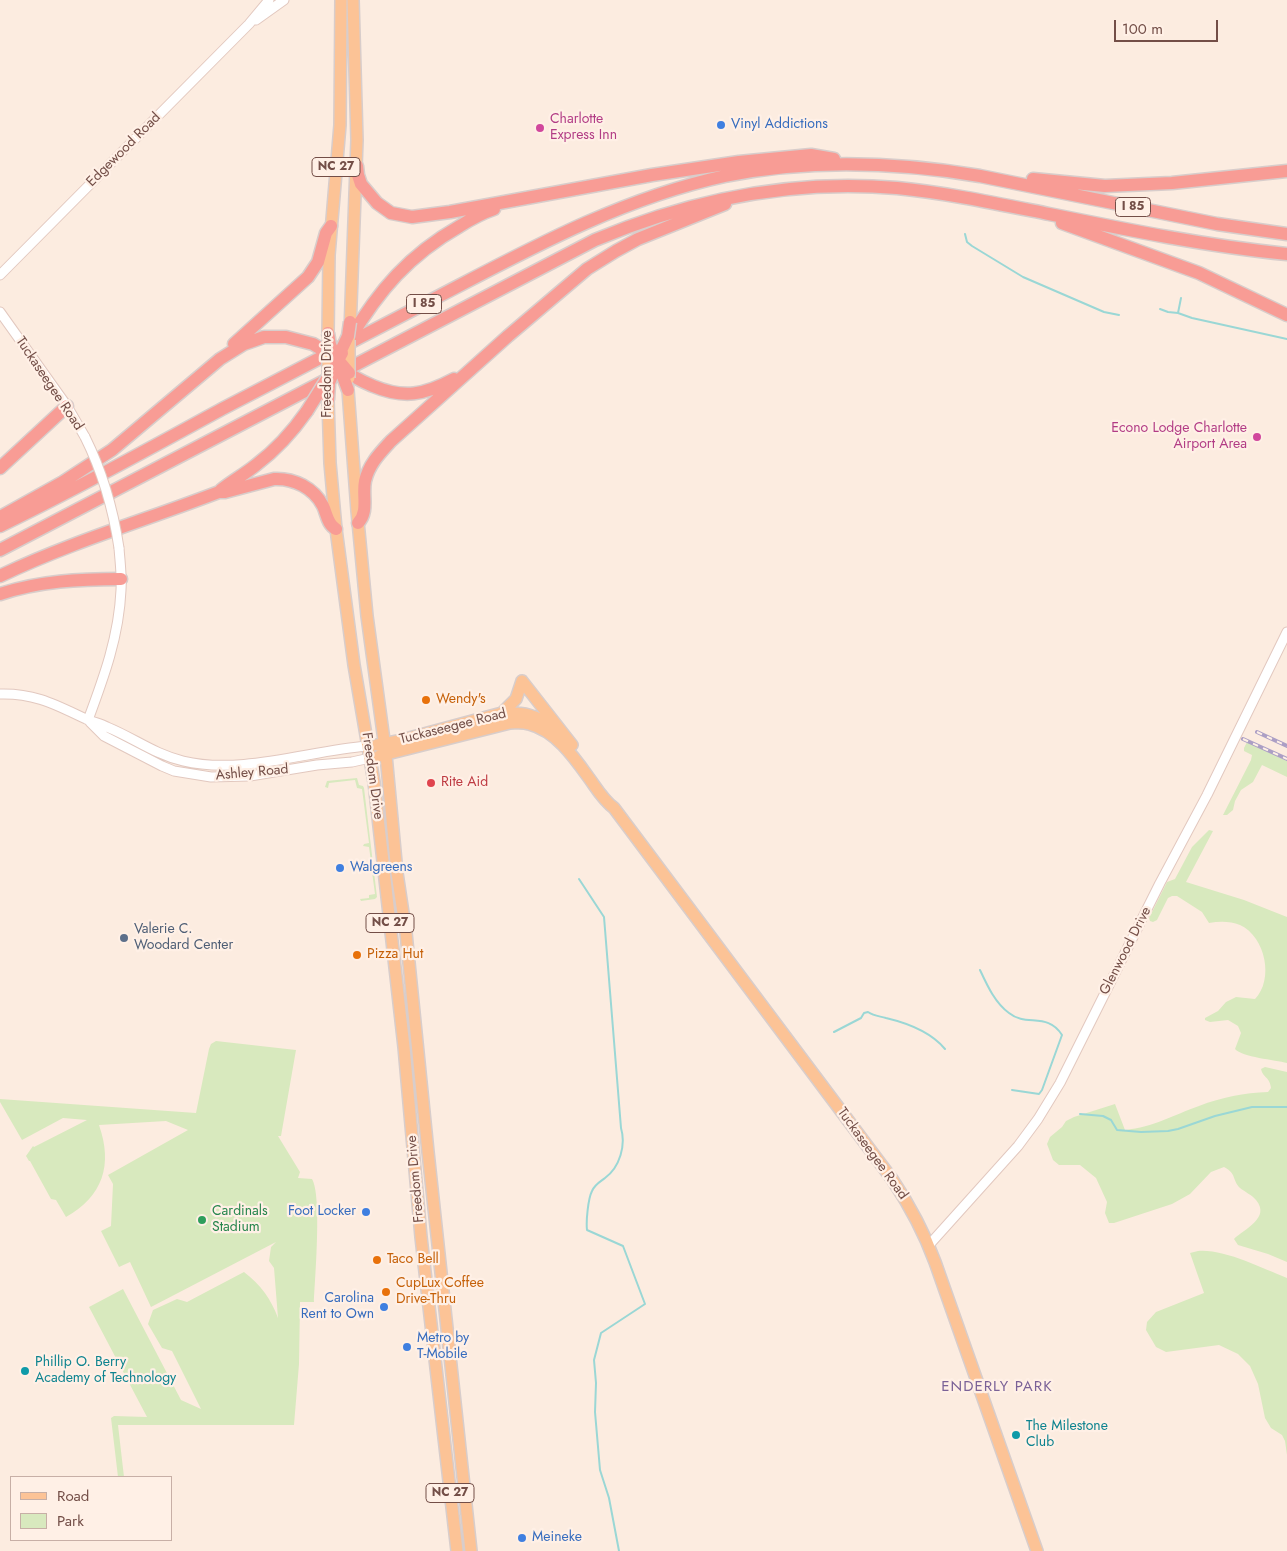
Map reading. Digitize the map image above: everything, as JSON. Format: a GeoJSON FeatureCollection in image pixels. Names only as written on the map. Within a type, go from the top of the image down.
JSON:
{"type":"FeatureCollection","features":[{"type":"Feature","properties":{"kind":"highway"},"geometry":{"type":"LineString","coordinates":[[357,166],[360,181],[373,199],[387,211],[404,216],[424,216],[661,174],[772,158],[811,155],[875,164]]}},
{"type":"Feature","properties":{"kind":"highway","name":"I 85"},"geometry":{"type":"LineString","coordinates":[[0,526],[492,269],[609,212],[663,192],[743,173],[804,165],[875,164],[951,171],[1217,224],[1287,234]]}},
{"type":"Feature","properties":{"kind":"highway"},"geometry":{"type":"LineString","coordinates":[[980,176],[1105,186],[1172,183],[1287,171]]}},
{"type":"Feature","properties":{"kind":"highway","name":"I 85"},"geometry":{"type":"LineString","coordinates":[[0,550],[595,240],[632,224],[690,206],[724,198],[822,187],[897,188],[976,199],[1144,233],[1287,254]]}},
{"type":"Feature","properties":{"kind":"highway"},"geometry":{"type":"LineString","coordinates":[[358,522],[363,514],[365,482],[374,459],[391,441],[467,372],[569,284],[587,269],[616,251],[660,229],[751,194]]}},
{"type":"Feature","properties":{"kind":"highway"},"geometry":{"type":"LineString","coordinates":[[328,400],[330,379],[335,359],[393,278],[420,252],[450,232],[482,213],[520,200]]}},
{"type":"Feature","properties":{"kind":"highway"},"geometry":{"type":"LineString","coordinates":[[1027,210],[1199,273],[1287,314]]}},
{"type":"Feature","properties":{"kind":"highway"},"geometry":{"type":"LineString","coordinates":[[220,359],[225,352],[308,277],[318,262],[326,233],[331,226]]}},
{"type":"Feature","properties":{"kind":"highway"},"geometry":{"type":"LineString","coordinates":[[0,576],[73,544],[219,492],[269,455],[307,411],[328,378],[335,359],[348,336],[350,322]]}},
{"type":"Feature","properties":{"kind":"highway"},"geometry":{"type":"LineString","coordinates":[[328,333],[330,345],[348,390]]}},
{"type":"Feature","properties":{"kind":"highway"},"geometry":{"type":"LineString","coordinates":[[0,516],[63,482],[112,450],[220,359],[244,344],[264,337],[286,337],[310,343],[335,359],[349,373],[364,382],[387,391],[402,394],[415,394],[436,388],[467,372]]}},
{"type":"Feature","properties":{"kind":"highway"},"geometry":{"type":"LineString","coordinates":[[0,468],[67,406]]}},
{"type":"Feature","properties":{"kind":"highway"},"geometry":{"type":"LineString","coordinates":[[219,492],[274,479],[286,479],[306,487],[318,497],[329,522],[336,529]]}},
{"type":"Feature","properties":{"kind":"highway"},"geometry":{"type":"LineString","coordinates":[[0,594],[45,582],[82,579],[121,579]]}},
{"type":"Feature","properties":{"kind":"main road","name":"Freedom Drive"},"geometry":{"type":"LineString","coordinates":[[328,333],[329,255],[340,125],[340,0]]}},
{"type":"Feature","properties":{"kind":"main road","name":"Freedom Drive"},"geometry":{"type":"LineString","coordinates":[[353,0],[357,166],[348,390],[358,522],[367,616],[385,749],[396,864],[406,933],[471,1551]]}},
{"type":"Feature","properties":{"kind":"main road","name":"Freedom Drive"},"geometry":{"type":"LineString","coordinates":[[328,378],[330,463],[336,529],[354,665],[374,782],[404,1047],[421,1237],[457,1551]]}},
{"type":"Feature","properties":{"kind":"main road"},"geometry":{"type":"LineString","coordinates":[[502,713],[516,699],[522,682],[572,745]]}},
{"type":"Feature","properties":{"kind":"main road"},"geometry":{"type":"LineString","coordinates":[[513,723],[522,713],[527,697],[526,688]]}},
{"type":"Feature","properties":{"kind":"main road","name":"Tuckaseegee Road"},"geometry":{"type":"LineString","coordinates":[[370,758],[385,749],[502,713],[522,713],[537,718],[549,725],[572,745],[611,798],[614,808]]}},
{"type":"Feature","properties":{"kind":"main road","name":"Tuckaseegee Road"},"geometry":{"type":"LineString","coordinates":[[368,746],[385,749],[513,723],[528,724],[544,730],[556,739],[575,759],[605,801],[614,808],[892,1180],[919,1222],[929,1245],[1037,1551]]}},
{"type":"Feature","properties":{"kind":"main road"},"geometry":{"type":"LineString","coordinates":[[387,902],[397,905],[401,923],[406,933]]}},
{"type":"Feature","properties":{"kind":"main road"},"geometry":{"type":"LineString","coordinates":[[414,1153],[428,1152]]}},
{"type":"Feature","properties":{"kind":"main road"},"geometry":{"type":"LineString","coordinates":[[445,1435],[459,1434]]}},
{"type":"Feature","properties":{"kind":"street","name":"Edgewood Road"},"geometry":{"type":"LineString","coordinates":[[0,275],[249,24],[269,0]]}},
{"type":"Feature","properties":{"kind":"street","name":"Edgewood Road"},"geometry":{"type":"LineString","coordinates":[[249,24],[284,0]]}},
{"type":"Feature","properties":{"kind":"street","name":"Tuckaseegee Road"},"geometry":{"type":"LineString","coordinates":[[0,312],[67,406],[85,437],[98,463],[114,516],[121,579],[119,611],[113,648],[88,720]]}},
{"type":"Feature","properties":{"kind":"street","name":"Glenwood Drive"},"geometry":{"type":"LineString","coordinates":[[929,1245],[993,1175],[1038,1120],[1206,795],[1287,632]]}},
{"type":"Feature","properties":{"kind":"street","name":"Ashley Road"},"geometry":{"type":"LineString","coordinates":[[0,694],[9,693],[39,698],[108,727],[164,756],[207,765],[235,765],[368,746]]}},
{"type":"Feature","properties":{"kind":"street","name":"Ashley Road"},"geometry":{"type":"LineString","coordinates":[[88,720],[104,736],[142,757],[174,771],[187,774],[211,777],[250,776],[370,758]]}},
{"type":"Feature","properties":{"kind":"green space"},"geometry":{"type":"Polygon","coordinates":[[[1247,742],[1287,761],[1287,777],[1262,765],[1253,782],[1241,790],[1233,810],[1227,815],[1223,815],[1251,760],[1252,755],[1244,751],[1247,742]]]}},
{"type":"Feature","properties":{"kind":"green space"},"geometry":{"type":"Polygon","coordinates":[[[357,778],[359,785],[364,788],[377,897],[361,901],[360,899],[369,898],[369,895],[375,894],[372,872],[366,872],[366,870],[372,869],[369,847],[363,846],[369,843],[362,789],[357,788],[355,780],[329,783],[328,788],[325,787],[327,781],[357,778]]]}},
{"type":"Feature","properties":{"kind":"green space"},"geometry":{"type":"Polygon","coordinates":[[[1209,830],[1213,831],[1186,882],[1244,900],[1287,917],[1287,1063],[1239,1052],[1235,1049],[1241,1033],[1238,1026],[1228,1020],[1210,1022],[1205,1020],[1205,1018],[1218,1011],[1226,1002],[1236,997],[1255,999],[1261,991],[1264,981],[1264,959],[1256,939],[1249,931],[1240,925],[1232,923],[1209,923],[1202,912],[1177,896],[1168,898],[1157,920],[1150,921],[1149,918],[1167,882],[1175,879],[1192,847],[1209,830]]]}},
{"type":"Feature","properties":{"kind":"green space"},"geometry":{"type":"Polygon","coordinates":[[[216,1041],[296,1050],[281,1136],[278,1136],[300,1172],[298,1178],[312,1179],[317,1202],[317,1219],[314,1302],[300,1302],[299,1364],[294,1425],[118,1425],[124,1476],[118,1476],[111,1418],[114,1416],[147,1417],[89,1307],[123,1289],[181,1400],[201,1409],[172,1351],[162,1348],[148,1324],[153,1310],[177,1299],[187,1302],[244,1272],[265,1293],[278,1318],[274,1268],[269,1261],[271,1247],[276,1242],[151,1307],[130,1262],[119,1267],[101,1231],[111,1226],[113,1184],[108,1175],[188,1130],[166,1121],[99,1125],[105,1153],[102,1178],[89,1199],[79,1209],[66,1217],[56,1200],[51,1199],[26,1156],[33,1146],[87,1120],[63,1118],[22,1140],[0,1099],[196,1113],[211,1044],[216,1041]]]}},
{"type":"Feature","properties":{"kind":"green space"},"geometry":{"type":"Polygon","coordinates":[[[1265,1067],[1287,1072],[1287,1262],[1238,1245],[1234,1239],[1258,1218],[1260,1206],[1254,1198],[1240,1188],[1231,1172],[1224,1167],[1211,1172],[1190,1194],[1172,1204],[1109,1223],[1105,1213],[1107,1202],[1096,1178],[1080,1165],[1059,1165],[1053,1160],[1047,1144],[1050,1137],[1066,1121],[1074,1117],[1115,1104],[1125,1130],[1145,1126],[1216,1100],[1242,1094],[1268,1092],[1271,1088],[1270,1084],[1261,1069],[1265,1067]]]}},
{"type":"Feature","properties":{"kind":"green space"},"geometry":{"type":"Polygon","coordinates":[[[1209,1251],[1231,1256],[1287,1278],[1287,1455],[1282,1435],[1271,1428],[1265,1418],[1258,1384],[1250,1366],[1238,1354],[1219,1345],[1166,1352],[1156,1347],[1146,1330],[1147,1322],[1156,1312],[1204,1293],[1190,1253],[1209,1251]]]}},
{"type":"Feature","properties":{"kind":"waterway"},"geometry":{"type":"LineString","coordinates":[[965,234],[967,242],[972,246],[1023,277],[1104,312],[1119,315]]}},
{"type":"Feature","properties":{"kind":"waterway"},"geometry":{"type":"LineString","coordinates":[[1178,313],[1181,298]]}},
{"type":"Feature","properties":{"kind":"waterway"},"geometry":{"type":"LineString","coordinates":[[1160,309],[1287,339]]}},
{"type":"Feature","properties":{"kind":"waterway"},"geometry":{"type":"LineString","coordinates":[[579,879],[604,917],[623,1141],[615,1168],[592,1191],[589,1199],[587,1230],[623,1246],[645,1304],[601,1333],[594,1360],[596,1383],[595,1412],[600,1470],[609,1498],[619,1551]]}},
{"type":"Feature","properties":{"kind":"waterway"},"geometry":{"type":"LineString","coordinates":[[980,970],[996,999],[1009,1013],[1022,1019],[1050,1024],[1062,1035],[1039,1094],[1012,1090]]}},
{"type":"Feature","properties":{"kind":"waterway"},"geometry":{"type":"LineString","coordinates":[[834,1032],[861,1018],[864,1013],[868,1012],[918,1029],[933,1038],[945,1049]]}},
{"type":"Feature","properties":{"kind":"waterway"},"geometry":{"type":"LineString","coordinates":[[1080,1114],[1103,1116],[1111,1120],[1117,1130],[1141,1132],[1178,1129],[1215,1116],[1252,1107],[1287,1107]]}},
{"type":"Feature","properties":{"kind":"railway"},"geometry":{"type":"LineString","coordinates":[[1257,732],[1287,746]]}},
{"type":"Feature","properties":{"kind":"railway"},"geometry":{"type":"LineString","coordinates":[[1243,739],[1287,759]]}},
{"type":"Feature","properties":{"kind":"place","name":"Vinyl Addictions"},"geometry":{"type":"Point","coordinates":[721,125]}},
{"type":"Feature","properties":{"kind":"place","name":"Charlotte Express Inn"},"geometry":{"type":"Point","coordinates":[540,128]}},
{"type":"Feature","properties":{"kind":"place","name":"Econo Lodge Charlotte Airport Area"},"geometry":{"type":"Point","coordinates":[1257,437]}},
{"type":"Feature","properties":{"kind":"place","name":"Wendy's"},"geometry":{"type":"Point","coordinates":[426,700]}},
{"type":"Feature","properties":{"kind":"place","name":"Rite Aid"},"geometry":{"type":"Point","coordinates":[431,783]}},
{"type":"Feature","properties":{"kind":"place","name":"Walgreens"},"geometry":{"type":"Point","coordinates":[340,868]}},
{"type":"Feature","properties":{"kind":"place","name":"Valerie C. Woodard Center"},"geometry":{"type":"Point","coordinates":[124,938]}},
{"type":"Feature","properties":{"kind":"place","name":"Pizza Hut"},"geometry":{"type":"Point","coordinates":[357,955]}},
{"type":"Feature","properties":{"kind":"place","name":"Foot Locker"},"geometry":{"type":"Point","coordinates":[366,1212]}},
{"type":"Feature","properties":{"kind":"place","name":"Cardinals Stadium"},"geometry":{"type":"Point","coordinates":[202,1220]}},
{"type":"Feature","properties":{"kind":"place","name":"Taco Bell"},"geometry":{"type":"Point","coordinates":[377,1260]}},
{"type":"Feature","properties":{"kind":"place","name":"CupLux Coffee Drive-Thru"},"geometry":{"type":"Point","coordinates":[386,1292]}},
{"type":"Feature","properties":{"kind":"place","name":"Carolina Rent to Own"},"geometry":{"type":"Point","coordinates":[384,1307]}},
{"type":"Feature","properties":{"kind":"place","name":"Metro by T-Mobile"},"geometry":{"type":"Point","coordinates":[407,1347]}},
{"type":"Feature","properties":{"kind":"place","name":"Phillip O. Berry Academy of Technology"},"geometry":{"type":"Point","coordinates":[25,1371]}},
{"type":"Feature","properties":{"kind":"place","name":"The Milestone Club"},"geometry":{"type":"Point","coordinates":[1016,1435]}},
{"type":"Feature","properties":{"kind":"place","name":"Meineke"},"geometry":{"type":"Point","coordinates":[522,1538]}},
{"type":"Feature","properties":{"kind":"district","name":"ENDERLY PARK"},"geometry":{"type":"Point","coordinates":[997,1387]}}]}
